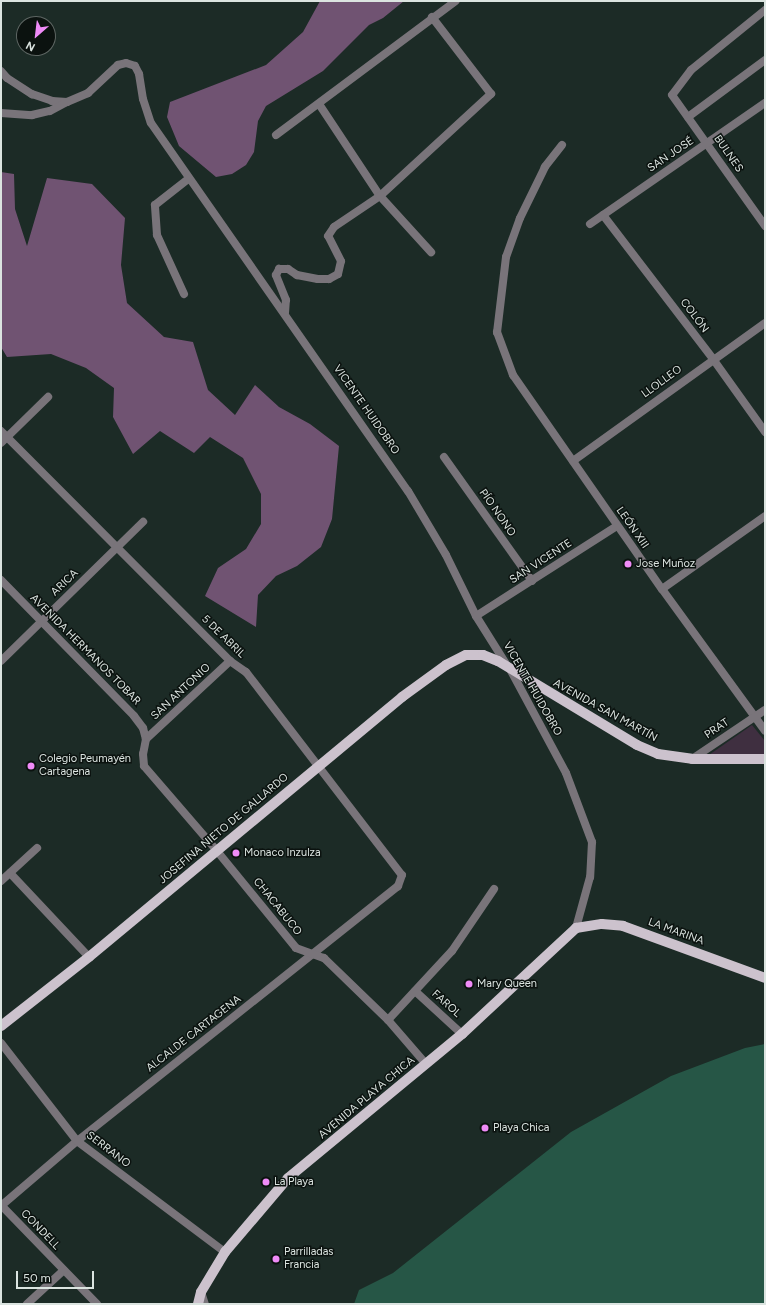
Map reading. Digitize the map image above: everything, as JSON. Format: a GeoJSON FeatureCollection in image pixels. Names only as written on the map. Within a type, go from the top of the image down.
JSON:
{"type":"FeatureCollection","features":[{"type":"Feature","properties":{"kind":"main road","name":"AVENIDA SAN MARTÍN"},"geometry":{"type":"LineString","coordinates":[[466,655],[491,657],[642,747],[668,756],[692,759],[765,759]]}},
{"type":"Feature","properties":{"kind":"main road","name":"JOSEFINA NIETO DE GALLARDO"},"geometry":{"type":"LineString","coordinates":[[1,1026],[89,957],[402,697],[446,665],[466,655]]}},
{"type":"Feature","properties":{"kind":"main road","name":"LA MARINA"},"geometry":{"type":"LineString","coordinates":[[576,928],[602,924],[622,926],[765,978]]}},
{"type":"Feature","properties":{"kind":"main road","name":"AVENIDA PLAYA CHICA"},"geometry":{"type":"LineString","coordinates":[[198,1304],[202,1292],[225,1252],[288,1178],[462,1034],[576,928]]}},
{"type":"Feature","properties":{"kind":"street"},"geometry":{"type":"LineString","coordinates":[[276,135],[319,104],[432,17],[456,1]]}},
{"type":"Feature","properties":{"kind":"street","name":"BULNES"},"geometry":{"type":"LineString","coordinates":[[765,10],[691,70],[672,95],[765,226]]}},
{"type":"Feature","properties":{"kind":"street"},"geometry":{"type":"LineString","coordinates":[[285,313],[286,300],[276,275],[279,269],[288,269],[298,275],[318,279],[329,279],[338,274],[341,260],[328,236],[334,227],[380,196],[491,94],[432,17]]}},
{"type":"Feature","properties":{"kind":"street"},"geometry":{"type":"LineString","coordinates":[[688,117],[765,60]]}},
{"type":"Feature","properties":{"kind":"street","name":"VICENTE HUIDOBRO"},"geometry":{"type":"LineString","coordinates":[[1,71],[7,78],[32,94],[52,101],[67,102],[88,94],[118,65],[126,62],[135,66],[139,74],[143,99],[151,123],[188,179],[285,313],[408,491],[446,555],[476,616],[510,669],[566,773],[592,842],[590,876],[576,928]]}},
{"type":"Feature","properties":{"kind":"street"},"geometry":{"type":"LineString","coordinates":[[1,112],[32,116],[50,111],[67,102]]}},
{"type":"Feature","properties":{"kind":"street","name":"SAN JOSÉ"},"geometry":{"type":"LineString","coordinates":[[590,224],[765,103]]}},
{"type":"Feature","properties":{"kind":"street"},"geometry":{"type":"LineString","coordinates":[[319,104],[380,196],[431,252]]}},
{"type":"Feature","properties":{"kind":"street","name":"LEÓN XIII"},"geometry":{"type":"LineString","coordinates":[[562,145],[545,167],[520,218],[506,257],[497,332],[513,375],[617,526],[765,731]]}},
{"type":"Feature","properties":{"kind":"street"},"geometry":{"type":"LineString","coordinates":[[184,294],[157,235],[155,205],[188,179]]}},
{"type":"Feature","properties":{"kind":"street","name":"COLÓN"},"geometry":{"type":"LineString","coordinates":[[603,215],[713,359],[765,432]]}},
{"type":"Feature","properties":{"kind":"street","name":"LLOLLEO"},"geometry":{"type":"LineString","coordinates":[[573,461],[765,323]]}},
{"type":"Feature","properties":{"kind":"street"},"geometry":{"type":"LineString","coordinates":[[1,443],[48,397]]}},
{"type":"Feature","properties":{"kind":"street","name":"5 DE ABRIL"},"geometry":{"type":"LineString","coordinates":[[1,431],[8,436],[230,661],[246,672],[320,766],[402,875],[402,881]]}},
{"type":"Feature","properties":{"kind":"street","name":"PÍO NONO"},"geometry":{"type":"LineString","coordinates":[[444,457],[532,581]]}},
{"type":"Feature","properties":{"kind":"street"},"geometry":{"type":"LineString","coordinates":[[662,589],[765,516]]}},
{"type":"Feature","properties":{"kind":"street","name":"ARICA"},"geometry":{"type":"LineString","coordinates":[[1,660],[144,522]]}},
{"type":"Feature","properties":{"kind":"street","name":"SAN VICENTE"},"geometry":{"type":"LineString","coordinates":[[476,616],[617,526]]}},
{"type":"Feature","properties":{"kind":"street","name":"AVENIDA HERMANOS TOBAR"},"geometry":{"type":"LineString","coordinates":[[1,580],[134,716],[143,728],[146,739]]}},
{"type":"Feature","properties":{"kind":"street","name":"SAN ANTONIO"},"geometry":{"type":"LineString","coordinates":[[146,739],[230,661]]}},
{"type":"Feature","properties":{"kind":"street","name":"PRAT"},"geometry":{"type":"LineString","coordinates":[[692,759],[765,710]]}},
{"type":"Feature","properties":{"kind":"street","name":"CHACABUCO"},"geometry":{"type":"LineString","coordinates":[[146,739],[143,746],[144,766],[217,851],[296,948],[324,958],[388,1020],[426,1064]]}},
{"type":"Feature","properties":{"kind":"street"},"geometry":{"type":"LineString","coordinates":[[1,881],[37,848]]}},
{"type":"Feature","properties":{"kind":"street"},"geometry":{"type":"LineString","coordinates":[[10,873],[89,957]]}},
{"type":"Feature","properties":{"kind":"street","name":"ALCALDE CARTAGENA"},"geometry":{"type":"LineString","coordinates":[[1,1205],[77,1141],[402,881]]}},
{"type":"Feature","properties":{"kind":"street"},"geometry":{"type":"LineString","coordinates":[[388,1020],[452,951],[494,889]]}},
{"type":"Feature","properties":{"kind":"street","name":"FAROL"},"geometry":{"type":"LineString","coordinates":[[415,991],[462,1034]]}},
{"type":"Feature","properties":{"kind":"street","name":"SERRANO"},"geometry":{"type":"LineString","coordinates":[[1,1043],[77,1141],[225,1252]]}},
{"type":"Feature","properties":{"kind":"street","name":"CONDELL"},"geometry":{"type":"LineString","coordinates":[[1,1205],[97,1304]]}},
{"type":"Feature","properties":{"kind":"street"},"geometry":{"type":"LineString","coordinates":[[27,1304],[64,1270]]}},
{"type":"Feature","properties":{"kind":"street"},"geometry":{"type":"LineString","coordinates":[[202,1292],[205,1304]]}},
{"type":"Feature","properties":{"kind":"shaded area"},"geometry":{"type":"Polygon","coordinates":[[[320,1],[404,1],[383,18],[369,25],[323,71],[266,106],[258,121],[254,152],[246,165],[232,174],[216,177],[179,146],[167,117],[170,102],[266,65],[303,32],[320,1]]]}},
{"type":"Feature","properties":{"kind":"shaded area"},"geometry":{"type":"Polygon","coordinates":[[[1,172],[14,174],[15,209],[27,246],[47,178],[92,184],[125,218],[121,265],[127,303],[164,337],[193,342],[208,390],[235,415],[255,385],[279,407],[310,424],[339,446],[332,519],[321,547],[297,566],[276,576],[258,595],[256,627],[205,596],[218,568],[246,549],[261,524],[261,494],[243,458],[210,437],[194,453],[160,431],[133,454],[113,417],[114,388],[86,368],[51,354],[7,357],[1,347],[1,172]]]}},
{"type":"Feature","properties":{"kind":"shaded area"},"geometry":{"type":"Polygon","coordinates":[[[752,725],[765,741],[765,755],[706,757],[752,725]]]}},
{"type":"Feature","properties":{"kind":"shaded area"},"geometry":{"type":"Polygon","coordinates":[[[765,1044],[765,1304],[354,1304],[359,1290],[393,1273],[571,1132],[671,1076],[745,1048],[765,1044]]]}},
{"type":"Feature","properties":{"kind":"place","name":"Jose Muñoz"},"geometry":{"type":"Point","coordinates":[628,564]}},
{"type":"Feature","properties":{"kind":"place","name":"Colegio Peumayén Cartagena"},"geometry":{"type":"Point","coordinates":[31,766]}},
{"type":"Feature","properties":{"kind":"place","name":"Monaco Inzulza"},"geometry":{"type":"Point","coordinates":[236,853]}},
{"type":"Feature","properties":{"kind":"place","name":"Mary Queen"},"geometry":{"type":"Point","coordinates":[469,984]}},
{"type":"Feature","properties":{"kind":"place","name":"Playa Chica"},"geometry":{"type":"Point","coordinates":[485,1128]}},
{"type":"Feature","properties":{"kind":"place","name":"La Playa"},"geometry":{"type":"Point","coordinates":[266,1182]}},
{"type":"Feature","properties":{"kind":"place","name":"Parrilladas Francia"},"geometry":{"type":"Point","coordinates":[276,1259]}}]}
